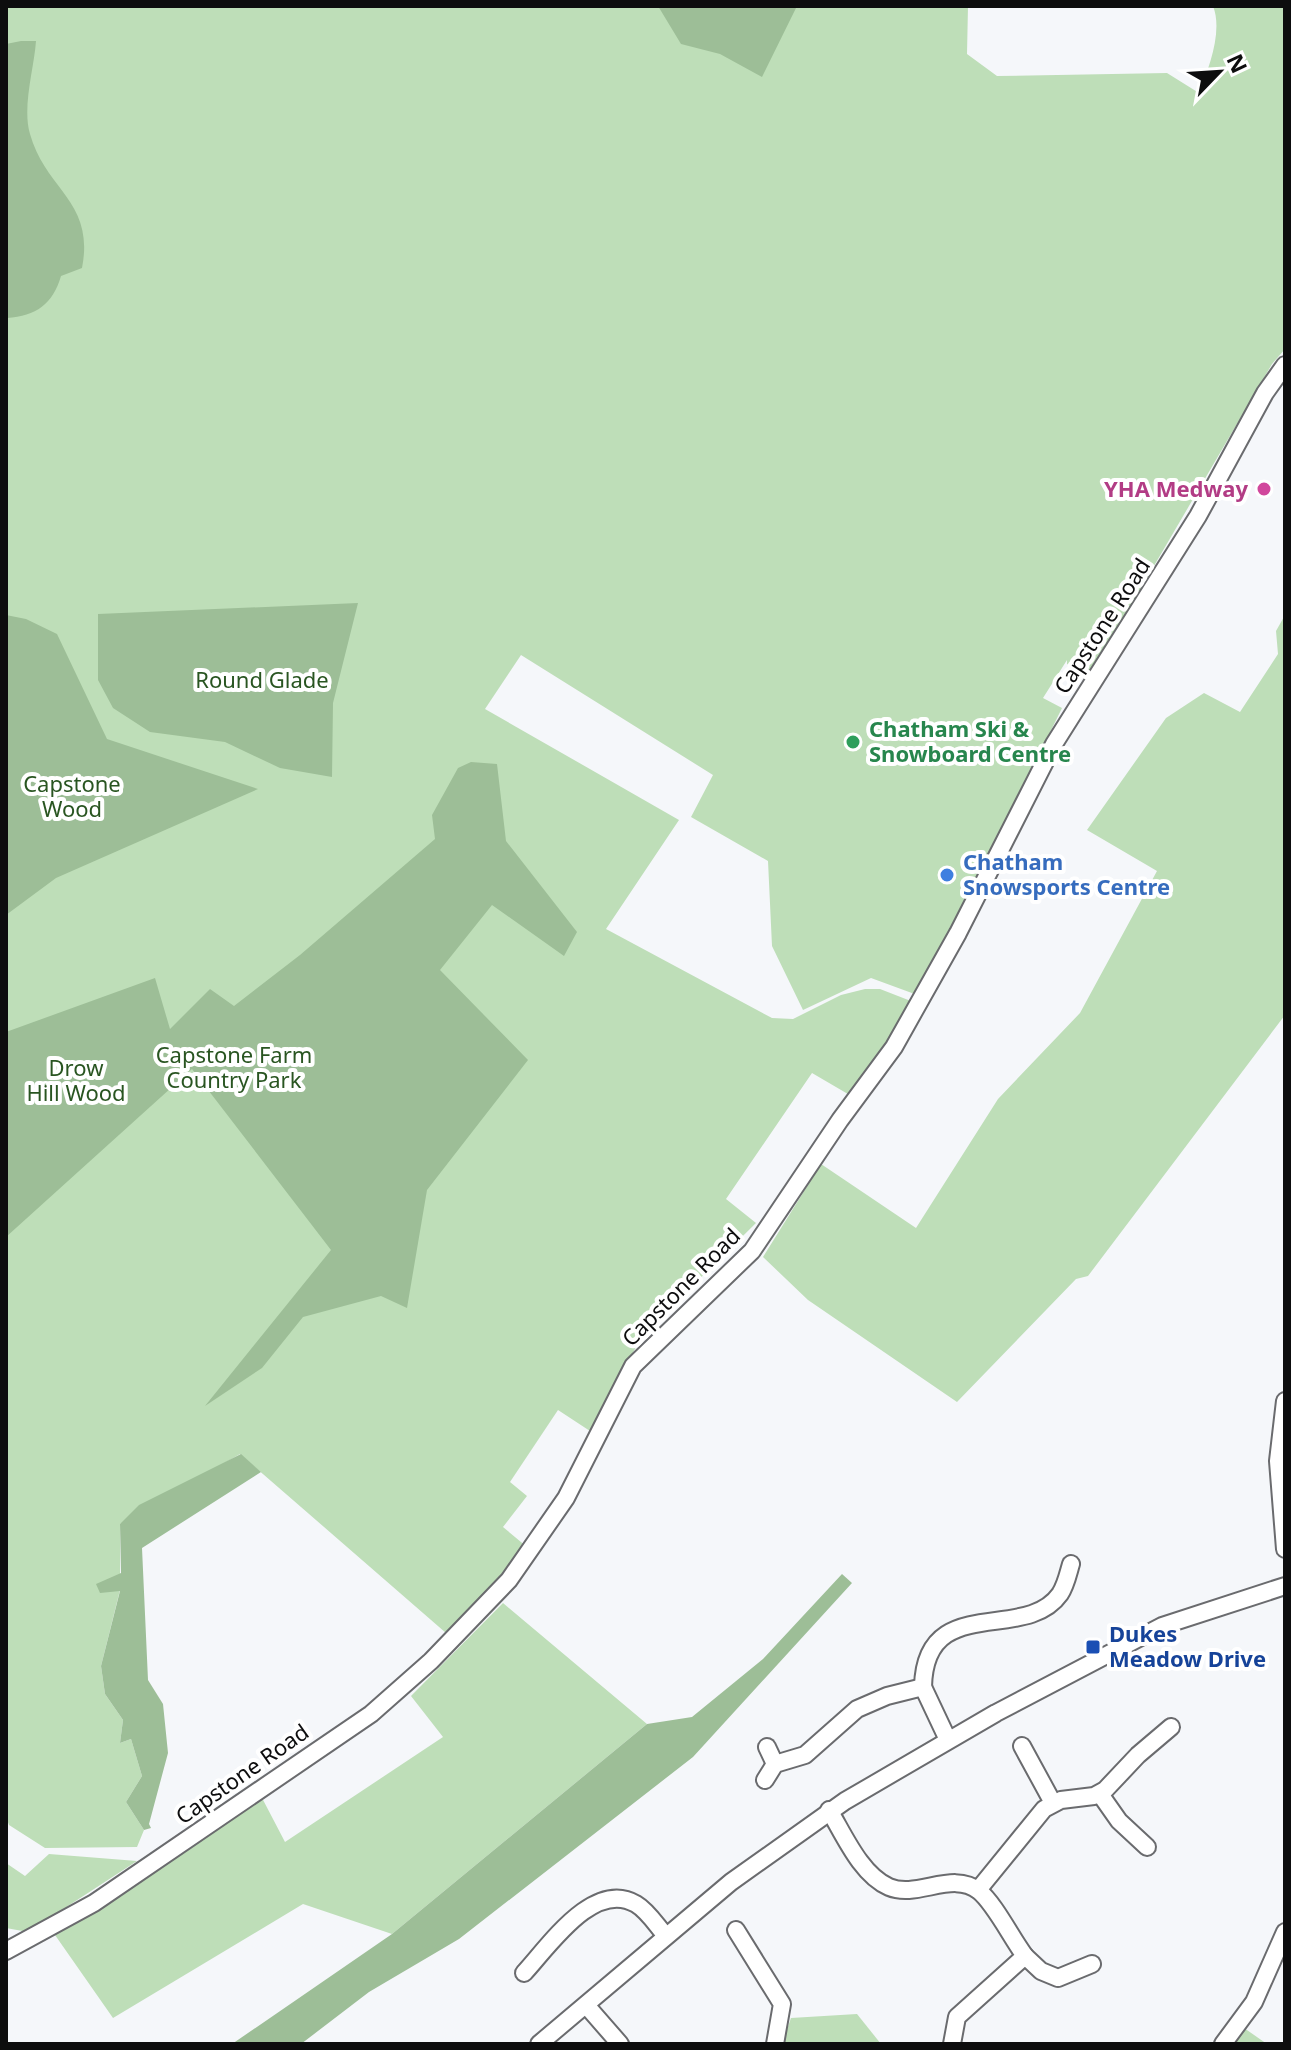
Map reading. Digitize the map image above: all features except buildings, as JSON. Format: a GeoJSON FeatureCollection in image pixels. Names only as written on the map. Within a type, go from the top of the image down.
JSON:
{"type":"FeatureCollection","features":[{"type":"Feature","properties":{"kind":"street","name":"Capstone Road"},"geometry":{"type":"LineString","coordinates":[[6,1951],[94,1903],[371,1714],[431,1661],[509,1580],[566,1498],[633,1366],[752,1251],[832,1131],[894,1047],[958,933],[1054,744],[1198,516],[1265,393],[1285,365]]}},
{"type":"Feature","properties":{"kind":"street"},"geometry":{"type":"LineString","coordinates":[[1285,1401],[1278,1461],[1285,1549]]}},
{"type":"Feature","properties":{"kind":"street"},"geometry":{"type":"LineString","coordinates":[[948,1740],[923,1687],[928,1658],[941,1637],[956,1629],[1029,1612],[1049,1603],[1062,1591],[1071,1564]]}},
{"type":"Feature","properties":{"kind":"street"},"geometry":{"type":"LineString","coordinates":[[539,2044],[731,1882],[829,1810],[948,1740],[1162,1626],[1285,1586]]}},
{"type":"Feature","properties":{"kind":"street"},"geometry":{"type":"LineString","coordinates":[[765,1780],[775,1764],[805,1755],[838,1723],[865,1705],[923,1687]]}},
{"type":"Feature","properties":{"kind":"street"},"geometry":{"type":"LineString","coordinates":[[978,1890],[1035,1816],[1053,1803],[1100,1794],[1171,1727]]}},
{"type":"Feature","properties":{"kind":"street"},"geometry":{"type":"LineString","coordinates":[[1022,1746],[1053,1803]]}},
{"type":"Feature","properties":{"kind":"street"},"geometry":{"type":"LineString","coordinates":[[767,1747],[775,1764]]}},
{"type":"Feature","properties":{"kind":"street"},"geometry":{"type":"LineString","coordinates":[[1100,1794],[1119,1821],[1147,1847]]}},
{"type":"Feature","properties":{"kind":"street"},"geometry":{"type":"LineString","coordinates":[[829,1810],[863,1864],[888,1887],[908,1890],[953,1883],[978,1890],[1025,1956],[1041,1971],[1058,1978],[1092,1964]]}},
{"type":"Feature","properties":{"kind":"street"},"geometry":{"type":"LineString","coordinates":[[524,1973],[579,1917],[605,1899],[620,1898],[639,1906],[666,1936]]}},
{"type":"Feature","properties":{"kind":"street"},"geometry":{"type":"LineString","coordinates":[[736,1930],[782,2004],[775,2044]]}},
{"type":"Feature","properties":{"kind":"street"},"geometry":{"type":"LineString","coordinates":[[1223,2044],[1254,2002],[1285,1932]]}},
{"type":"Feature","properties":{"kind":"street"},"geometry":{"type":"LineString","coordinates":[[952,2044],[957,2017],[1025,1956]]}},
{"type":"Feature","properties":{"kind":"street"},"geometry":{"type":"LineString","coordinates":[[586,2005],[620,2044]]}},
{"type":"Feature","properties":{"kind":"green space"},"geometry":{"type":"Polygon","coordinates":[[[6,6],[968,6],[967,54],[997,76],[1167,73],[1199,93],[1216,38],[1213,6],[1285,6],[1285,349],[1272,364],[1089,677],[1067,664],[1067,660],[1043,698],[1062,708],[920,996],[871,978],[803,1010],[772,946],[768,861],[691,817],[713,775],[521,655],[485,709],[679,820],[606,929],[772,1018],[793,1019],[841,995],[865,989],[880,989],[916,1003],[853,1097],[812,1073],[726,1199],[756,1223],[642,1336],[590,1431],[558,1410],[510,1482],[527,1496],[503,1527],[527,1547],[446,1633],[240,1454],[120,1524],[120,1590],[101,1666],[105,1694],[123,1720],[120,1743],[131,1739],[142,1776],[126,1802],[144,1830],[137,1847],[45,1848],[9,1825],[6,1817],[6,6]]]}},
{"type":"Feature","properties":{"kind":"green space"},"geometry":{"type":"Polygon","coordinates":[[[658,6],[797,6],[762,77],[720,54],[681,44],[658,6]]]}},
{"type":"Feature","properties":{"kind":"green space"},"geometry":{"type":"Polygon","coordinates":[[[36,41],[28,100],[30,134],[37,153],[75,211],[82,227],[84,245],[82,268],[61,276],[58,286],[42,307],[27,315],[7,318],[6,44],[36,41]]]}},
{"type":"Feature","properties":{"kind":"green space","name":"Round Glade"},"geometry":{"type":"Polygon","coordinates":[[[358,603],[333,703],[332,777],[280,768],[225,742],[150,732],[113,708],[98,680],[98,614],[358,603]]]}},
{"type":"Feature","properties":{"kind":"green space","name":"Capstone Wood"},"geometry":{"type":"Polygon","coordinates":[[[6,615],[26,619],[57,634],[107,739],[258,789],[56,878],[6,915],[6,615]]]}},
{"type":"Feature","properties":{"kind":"green space"},"geometry":{"type":"Polygon","coordinates":[[[1285,615],[1285,1015],[1088,1276],[1076,1279],[957,1402],[808,1300],[763,1257],[821,1164],[916,1228],[998,1099],[1080,1013],[1157,871],[1087,830],[1166,718],[1204,693],[1240,712],[1278,654],[1276,631],[1285,615]]]}},
{"type":"Feature","properties":{"kind":"green space"},"geometry":{"type":"Polygon","coordinates":[[[471,762],[497,764],[506,841],[577,932],[564,956],[492,905],[440,970],[528,1060],[427,1190],[407,1308],[381,1296],[303,1317],[262,1368],[205,1406],[331,1250],[192,1069],[6,1237],[6,1032],[155,978],[170,1029],[210,989],[234,1006],[300,955],[435,839],[432,815],[458,768],[471,762]]]}},
{"type":"Feature","properties":{"kind":"green space"},"geometry":{"type":"Polygon","coordinates":[[[241,1454],[261,1472],[142,1548],[148,1680],[163,1704],[168,1753],[149,1824],[151,1828],[144,1830],[126,1802],[142,1776],[131,1739],[120,1743],[123,1720],[105,1694],[101,1666],[120,1591],[100,1593],[96,1584],[121,1573],[120,1524],[139,1505],[241,1454]]]}},
{"type":"Feature","properties":{"kind":"green space"},"geometry":{"type":"Polygon","coordinates":[[[842,1574],[852,1583],[693,1757],[459,1939],[369,1992],[301,2044],[232,2044],[392,1934],[647,1724],[692,1717],[763,1659],[842,1574]]]}},
{"type":"Feature","properties":{"kind":"green space"},"geometry":{"type":"Polygon","coordinates":[[[503,1603],[647,1724],[392,1934],[303,1904],[113,2018],[55,1935],[261,1796],[285,1842],[443,1737],[411,1696],[503,1603]]]}},
{"type":"Feature","properties":{"kind":"green space"},"geometry":{"type":"Polygon","coordinates":[[[49,1854],[137,1861],[28,1932],[6,1928],[6,1863],[25,1876],[49,1854]]]}},
{"type":"Feature","properties":{"kind":"green space"},"geometry":{"type":"Polygon","coordinates":[[[857,2014],[881,2044],[782,2044],[791,2018],[857,2014]]]}},
{"type":"Feature","properties":{"kind":"green space"},"geometry":{"type":"Polygon","coordinates":[[[1244,2028],[1267,2044],[1229,2044],[1244,2028]]]}},
{"type":"Feature","properties":{"kind":"place","name":"YHA Medway"},"geometry":{"type":"Point","coordinates":[1264,489]}},
{"type":"Feature","properties":{"kind":"place","name":"Chatham Ski & Snowboard Centre"},"geometry":{"type":"Point","coordinates":[853,742]}},
{"type":"Feature","properties":{"kind":"place","name":"Chatham Snowsports Centre"},"geometry":{"type":"Point","coordinates":[947,875]}},
{"type":"Feature","properties":{"kind":"place","name":"Dukes Meadow Drive"},"geometry":{"type":"Point","coordinates":[1093,1647]}},
{"type":"Feature","properties":{"kind":"park label","name":"Capstone Farm Country Park"},"geometry":{"type":"Point","coordinates":[234,1068]}},
{"type":"Feature","properties":{"kind":"park label","name":"Drow Hill Wood"},"geometry":{"type":"Point","coordinates":[76,1080]}}]}
